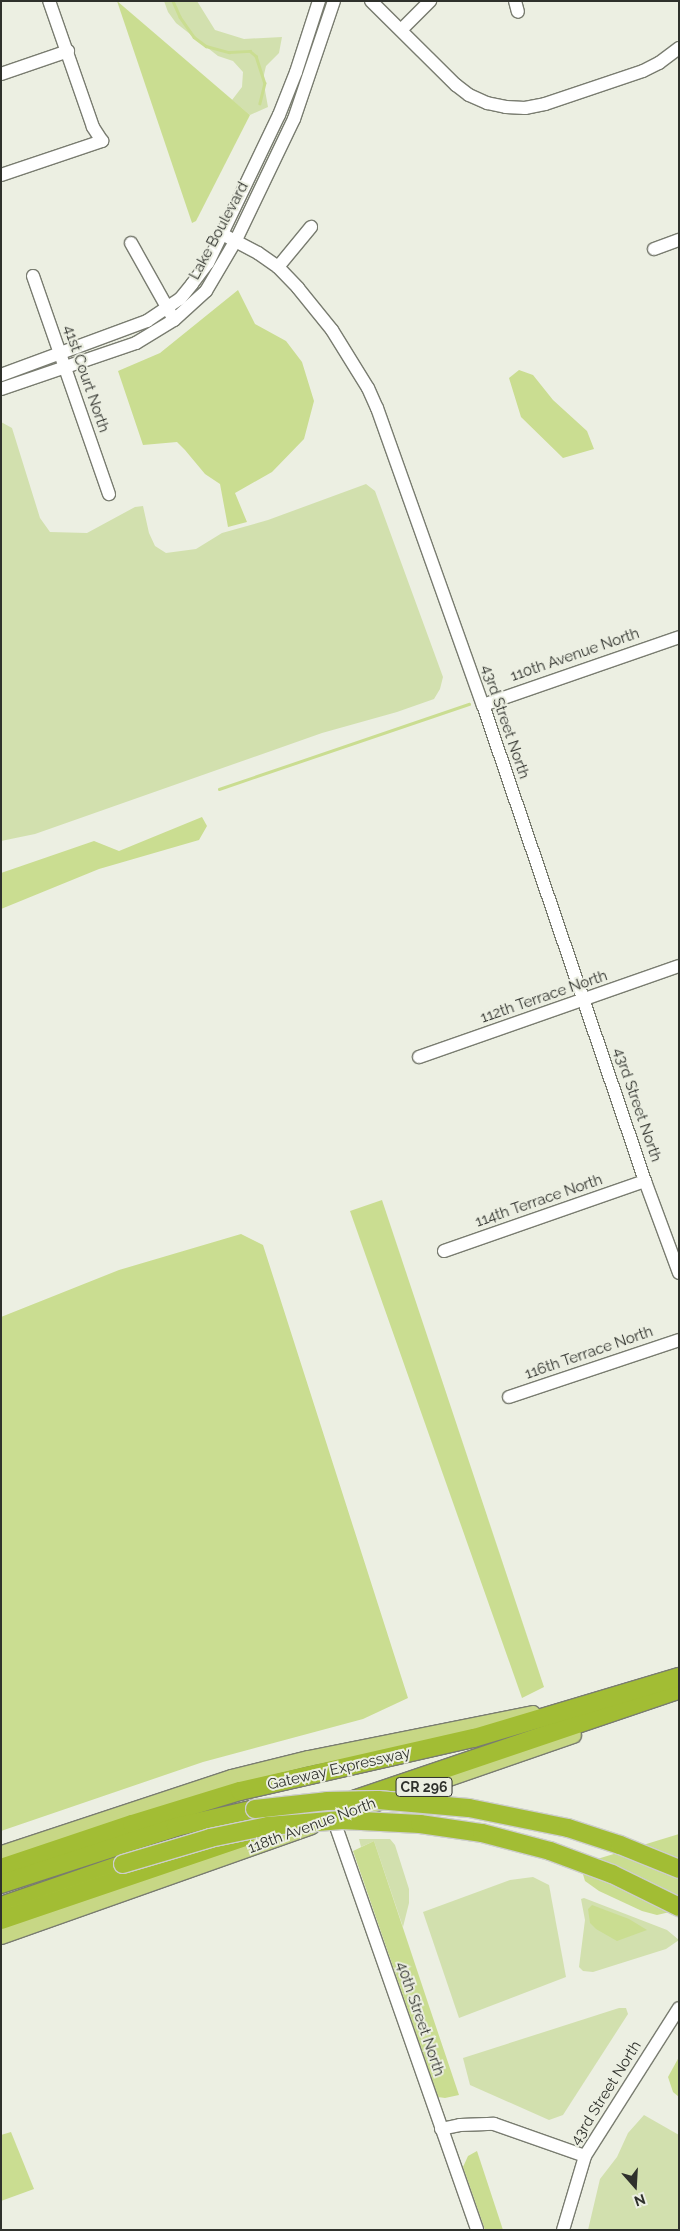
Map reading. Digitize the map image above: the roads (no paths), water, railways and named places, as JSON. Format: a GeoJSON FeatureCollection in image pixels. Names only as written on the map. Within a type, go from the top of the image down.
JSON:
{"type":"FeatureCollection","features":[{"type":"Feature","properties":{"kind":"highway","name":"Gateway Expressway"},"geometry":{"type":"LineString","coordinates":[[1,1868],[132,1824],[240,1791],[506,1730],[679,1677]]}},
{"type":"Feature","properties":{"kind":"highway","name":"Gateway Expressway"},"geometry":{"type":"LineString","coordinates":[[1,1920],[679,1690]]}},
{"type":"Feature","properties":{"kind":"highway","name":"Gateway Expressway"},"geometry":{"type":"LineString","coordinates":[[1,1884],[176,1827],[256,1809],[326,1801],[378,1800],[469,1808],[568,1828],[620,1845],[679,1869]]}},
{"type":"Feature","properties":{"kind":"highway"},"geometry":{"type":"LineString","coordinates":[[1,1906],[123,1864],[210,1838],[268,1826],[342,1820],[420,1824],[482,1833],[550,1851],[612,1874],[679,1907]]}},
{"type":"Feature","properties":{"kind":"main road"},"geometry":{"type":"LineString","coordinates":[[1,1853],[231,1777],[317,1756],[560,1708],[679,1669]]}},
{"type":"Feature","properties":{"kind":"main road","name":"118th Avenue North"},"geometry":{"type":"LineString","coordinates":[[1,1936],[679,1698]]}},
{"type":"Feature","properties":{"kind":"street"},"geometry":{"type":"LineString","coordinates":[[1,175],[102,141],[93,128],[68,51],[49,1]]}},
{"type":"Feature","properties":{"kind":"street","name":"Lake Boulevard"},"geometry":{"type":"LineString","coordinates":[[1,375],[147,321],[180,299],[208,263],[279,114],[296,72],[319,1]]}},
{"type":"Feature","properties":{"kind":"street","name":"Lake Boulevard"},"geometry":{"type":"LineString","coordinates":[[1,390],[136,342],[174,320],[206,291],[236,240],[294,119],[334,1]]}},
{"type":"Feature","properties":{"kind":"street"},"geometry":{"type":"LineString","coordinates":[[371,1],[402,29],[456,85],[469,95],[506,107],[526,108],[554,101],[643,70],[659,63],[679,48]]}},
{"type":"Feature","properties":{"kind":"street"},"geometry":{"type":"LineString","coordinates":[[402,29],[430,1]]}},
{"type":"Feature","properties":{"kind":"street"},"geometry":{"type":"LineString","coordinates":[[1,74],[68,51]]}},
{"type":"Feature","properties":{"kind":"street"},"geometry":{"type":"LineString","coordinates":[[278,268],[311,227]]}},
{"type":"Feature","properties":{"kind":"street","name":"43rd Street North"},"geometry":{"type":"LineString","coordinates":[[222,234],[236,240],[278,268],[317,310],[368,388],[483,705],[645,1181],[679,1273]]}},
{"type":"Feature","properties":{"kind":"street"},"geometry":{"type":"LineString","coordinates":[[654,249],[679,240]]}},
{"type":"Feature","properties":{"kind":"street"},"geometry":{"type":"LineString","coordinates":[[131,243],[174,320]]}},
{"type":"Feature","properties":{"kind":"street","name":"41st Court North"},"geometry":{"type":"LineString","coordinates":[[33,276],[109,494]]}},
{"type":"Feature","properties":{"kind":"street","name":"110th Avenue North"},"geometry":{"type":"LineString","coordinates":[[483,705],[679,637]]}},
{"type":"Feature","properties":{"kind":"street","name":"112th Terrace North"},"geometry":{"type":"LineString","coordinates":[[419,1058],[679,966]]}},
{"type":"Feature","properties":{"kind":"street","name":"114th Terrace North"},"geometry":{"type":"LineString","coordinates":[[444,1251],[645,1181]]}},
{"type":"Feature","properties":{"kind":"street","name":"116th Terrace North"},"geometry":{"type":"LineString","coordinates":[[509,1397],[679,1340]]}},
{"type":"Feature","properties":{"kind":"street","name":"40th Street North"},"geometry":{"type":"LineString","coordinates":[[333,1818],[477,2230]]}},
{"type":"Feature","properties":{"kind":"street","name":"43rd Street North"},"geometry":{"type":"LineString","coordinates":[[563,2230],[585,2156],[679,2008]]}},
{"type":"Feature","properties":{"kind":"street"},"geometry":{"type":"LineString","coordinates":[[441,2129],[460,2124],[494,2124],[585,2156]]}},
{"type":"Feature","properties":{"kind":"waterway"},"geometry":{"type":"LineString","coordinates":[[173,1],[180,17],[194,37],[206,46],[229,52],[250,51],[256,56],[265,83],[260,103]]}},
{"type":"Feature","properties":{"kind":"waterway"},"geometry":{"type":"LineString","coordinates":[[219,789],[469,704]]}}]}
